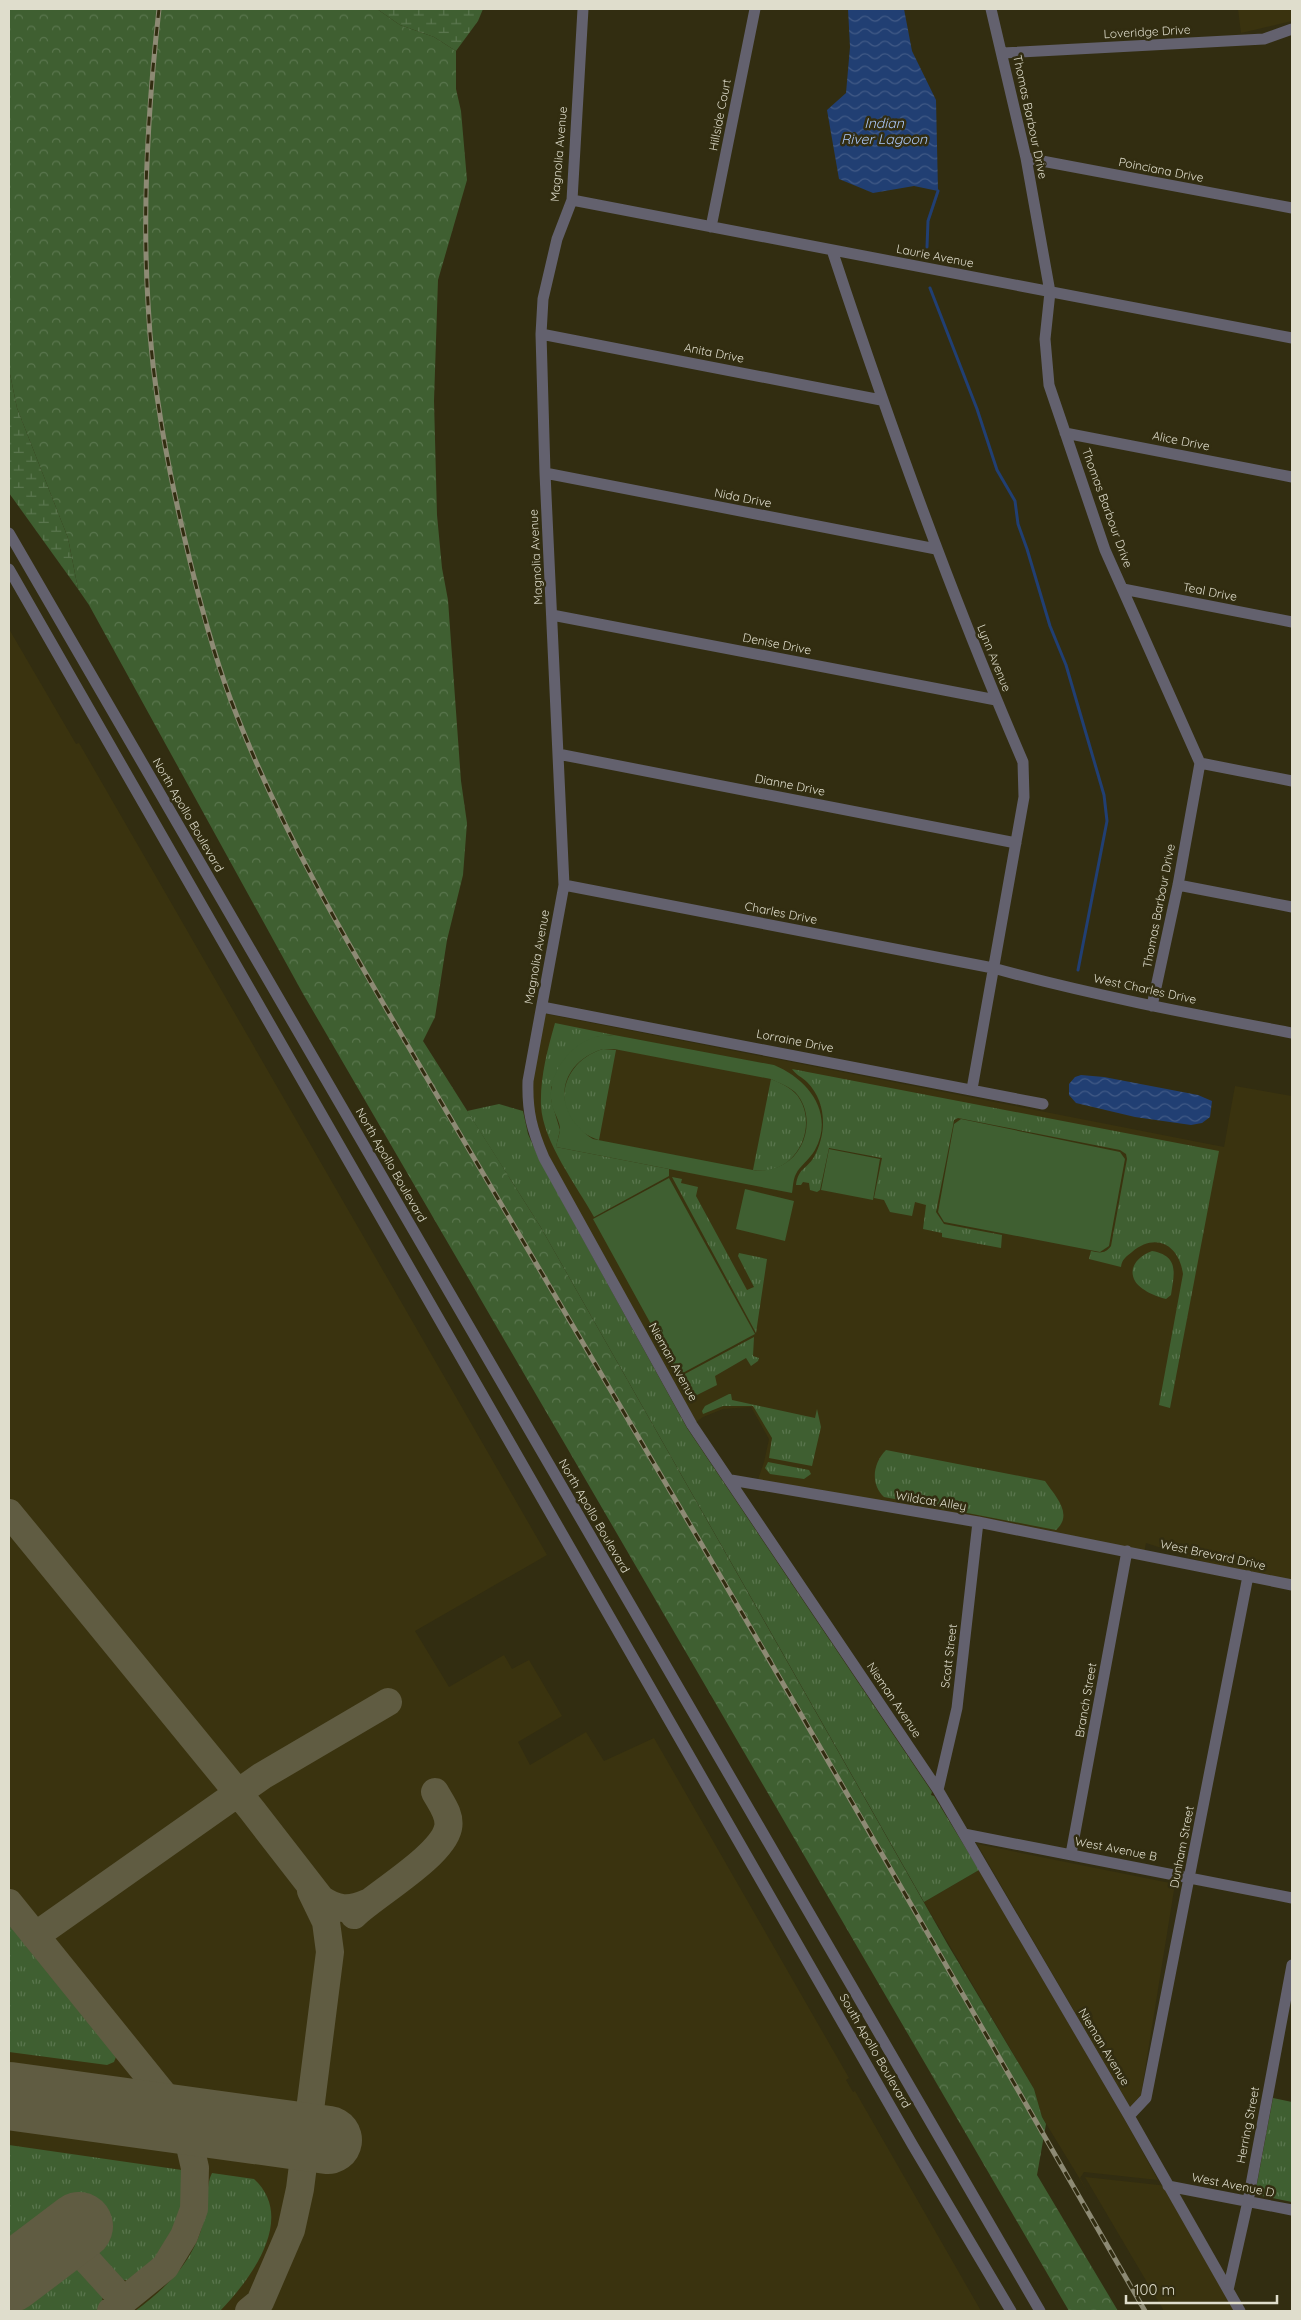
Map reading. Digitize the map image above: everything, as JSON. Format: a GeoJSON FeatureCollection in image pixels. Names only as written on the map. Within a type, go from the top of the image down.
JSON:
{"type":"FeatureCollection","features":[{"type":"Feature","properties":{"kind":"street","name":"Magnolia Avenue"},"geometry":{"type":"LineString","coordinates":[[527,1105],[528,1081],[564,885],[545,473],[541,334],[543,299],[557,240],[572,200],[583,9]]}},
{"type":"Feature","properties":{"kind":"street","name":"Hillside Court"},"geometry":{"type":"LineString","coordinates":[[711,227],[755,9]]}},
{"type":"Feature","properties":{"kind":"street","name":"Thomas Barbour Drive"},"geometry":{"type":"LineString","coordinates":[[991,9],[1026,158],[1050,292],[1045,339],[1049,385],[1105,550],[1200,763],[1178,885],[1152,1006]]}},
{"type":"Feature","properties":{"kind":"street","name":"Loveridge Drive"},"geometry":{"type":"LineString","coordinates":[[1002,52],[1264,40],[1292,29]]}},
{"type":"Feature","properties":{"kind":"street","name":"Poinciana Drive"},"geometry":{"type":"LineString","coordinates":[[1026,158],[1292,208]]}},
{"type":"Feature","properties":{"kind":"street","name":"Laurie Avenue"},"geometry":{"type":"LineString","coordinates":[[572,200],[1292,338]]}},
{"type":"Feature","properties":{"kind":"street","name":"Lynn Avenue"},"geometry":{"type":"LineString","coordinates":[[832,250],[881,400],[936,549],[996,700],[1023,762],[1024,797],[972,1089]]}},
{"type":"Feature","properties":{"kind":"street","name":"Anita Drive"},"geometry":{"type":"LineString","coordinates":[[541,334],[881,400]]}},
{"type":"Feature","properties":{"kind":"street","name":"Alice Drive"},"geometry":{"type":"LineString","coordinates":[[1065,433],[1292,477]]}},
{"type":"Feature","properties":{"kind":"street","name":"Nida Drive"},"geometry":{"type":"LineString","coordinates":[[545,473],[936,549]]}},
{"type":"Feature","properties":{"kind":"street","name":"North Apollo Boulevard"},"geometry":{"type":"LineString","coordinates":[[9,533],[749,1812]]}},
{"type":"Feature","properties":{"kind":"street","name":"South Apollo Boulevard"},"geometry":{"type":"LineString","coordinates":[[9,569],[912,2144],[1011,2311]]}},
{"type":"Feature","properties":{"kind":"street","name":"Teal Drive"},"geometry":{"type":"LineString","coordinates":[[1123,589],[1292,622]]}},
{"type":"Feature","properties":{"kind":"street","name":"Denise Drive"},"geometry":{"type":"LineString","coordinates":[[552,615],[996,700]]}},
{"type":"Feature","properties":{"kind":"street","name":"Dianne Drive"},"geometry":{"type":"LineString","coordinates":[[558,754],[1016,843]]}},
{"type":"Feature","properties":{"kind":"street"},"geometry":{"type":"LineString","coordinates":[[1200,763],[1292,781]]}},
{"type":"Feature","properties":{"kind":"street","name":"Charles Drive"},"geometry":{"type":"LineString","coordinates":[[564,885],[993,968]]}},
{"type":"Feature","properties":{"kind":"street"},"geometry":{"type":"LineString","coordinates":[[1178,885],[1292,907]]}},
{"type":"Feature","properties":{"kind":"street","name":"West Charles Drive"},"geometry":{"type":"LineString","coordinates":[[993,968],[1044,982],[1152,1006],[1292,1033]]}},
{"type":"Feature","properties":{"kind":"street","name":"Lorraine Drive"},"geometry":{"type":"LineString","coordinates":[[542,1007],[1044,1104]]}},
{"type":"Feature","properties":{"kind":"street","name":"Nieman Avenue"},"geometry":{"type":"LineString","coordinates":[[527,1105],[532,1131],[544,1158],[692,1425],[731,1480],[938,1790],[1129,2116],[1240,2311]]}},
{"type":"Feature","properties":{"kind":"street","name":"Wildcat Alley"},"geometry":{"type":"LineString","coordinates":[[731,1480],[978,1522],[1127,1551]]}},
{"type":"Feature","properties":{"kind":"street","name":"Scott Street"},"geometry":{"type":"LineString","coordinates":[[938,1790],[957,1708],[978,1522]]}},
{"type":"Feature","properties":{"kind":"street","name":"West Brevard Drive"},"geometry":{"type":"LineString","coordinates":[[1127,1551],[1292,1585]]}},
{"type":"Feature","properties":{"kind":"street","name":"Branch Street"},"geometry":{"type":"LineString","coordinates":[[1071,1854],[1127,1551]]}},
{"type":"Feature","properties":{"kind":"street","name":"Dunham Street"},"geometry":{"type":"LineString","coordinates":[[1129,2116],[1146,2098],[1248,1576]]}},
{"type":"Feature","properties":{"kind":"street","name":"South Apollo Boulevard"},"geometry":{"type":"LineString","coordinates":[[749,1812],[1040,2311]]}},
{"type":"Feature","properties":{"kind":"street","name":"West Avenue B"},"geometry":{"type":"LineString","coordinates":[[964,1834],[1292,1898]]}},
{"type":"Feature","properties":{"kind":"street","name":"Herring Street"},"geometry":{"type":"LineString","coordinates":[[1228,2290],[1248,2201],[1292,1965]]}},
{"type":"Feature","properties":{"kind":"street","name":"West Avenue D"},"geometry":{"type":"LineString","coordinates":[[1168,2186],[1292,2210]]}},
{"type":"Feature","properties":{"kind":"shaded area"},"geometry":{"type":"Polygon","coordinates":[[[1238,9],[1292,9],[1292,21],[1241,33],[1238,9]]]}},
{"type":"Feature","properties":{"kind":"shaded area"},"geometry":{"type":"Polygon","coordinates":[[[9,629],[76,744],[79,743],[547,1555],[415,1631],[449,1687],[504,1655],[512,1669],[529,1660],[562,1716],[518,1742],[530,1765],[586,1732],[604,1761],[654,1738],[849,2078],[846,2080],[853,2092],[855,2091],[981,2311],[9,2311],[9,629]]]}},
{"type":"Feature","properties":{"kind":"shaded area"},"geometry":{"type":"Polygon","coordinates":[[[541,1013],[1224,1147],[1235,1086],[1292,1096],[1292,1585],[1248,1576],[1146,1543],[1144,1554],[756,1485],[769,1439],[751,1407],[723,1409],[703,1417],[692,1425],[544,1158],[527,1105],[541,1013]]]}},
{"type":"Feature","properties":{"kind":"shaded area"},"geometry":{"type":"Polygon","coordinates":[[[977,1844],[1175,1884],[1141,2095],[1130,2107],[977,1844]]]}},
{"type":"Feature","properties":{"kind":"shaded area"},"geometry":{"type":"Polygon","coordinates":[[[979,1870],[1158,2180],[1084,2172],[1080,2178],[1089,2194],[1042,2117],[1034,2089],[924,1902],[979,1870]]]}},
{"type":"Feature","properties":{"kind":"shaded area"},"geometry":{"type":"Polygon","coordinates":[[[1085,2177],[1168,2186],[1240,2311],[1164,2311],[1085,2177]]]}},
{"type":"Feature","properties":{"kind":"green space"},"geometry":{"type":"Polygon","coordinates":[[[9,9],[377,9],[400,25],[434,37],[456,51],[456,89],[461,111],[467,180],[438,280],[434,401],[437,515],[442,568],[448,600],[461,781],[467,823],[463,875],[447,940],[435,1017],[423,1041],[540,1226],[948,1945],[1034,2089],[1042,2117],[1046,2124],[1037,2175],[1118,2311],[1069,2311],[302,992],[89,605],[78,589],[68,538],[17,408],[9,369],[9,9]]]}},
{"type":"Feature","properties":{"kind":"green space"},"geometry":{"type":"Polygon","coordinates":[[[377,9],[483,9],[478,21],[456,51],[434,37],[400,25],[377,9]]]}},
{"type":"Feature","properties":{"kind":"green space"},"geometry":{"type":"Polygon","coordinates":[[[9,369],[17,408],[68,538],[78,589],[9,493],[9,369]]]}},
{"type":"Feature","properties":{"kind":"green space"},"geometry":{"type":"Polygon","coordinates":[[[555,1023],[614,1035],[596,1037],[551,1087],[551,1100],[560,1130],[556,1147],[669,1169],[669,1176],[594,1217],[554,1149],[543,1120],[541,1096],[543,1075],[555,1023]]]}},
{"type":"Feature","properties":{"kind":"green space"},"geometry":{"type":"Polygon","coordinates":[[[614,1035],[774,1065],[798,1079],[815,1099],[822,1123],[815,1150],[796,1174],[792,1193],[556,1147],[560,1128],[552,1106],[551,1089],[557,1070],[577,1046],[595,1037],[614,1035]],[[603,1049],[587,1056],[575,1066],[568,1077],[565,1103],[580,1129],[593,1139],[758,1171],[781,1166],[799,1150],[806,1131],[807,1120],[805,1110],[795,1092],[786,1086],[771,1079],[614,1049],[603,1049]]]}},
{"type":"Feature","properties":{"kind":"green space"},"geometry":{"type":"Polygon","coordinates":[[[603,1049],[616,1050],[599,1140],[583,1132],[572,1122],[566,1109],[564,1094],[567,1080],[575,1067],[587,1057],[603,1049]]]}},
{"type":"Feature","properties":{"kind":"green space"},"geometry":{"type":"Polygon","coordinates":[[[792,1069],[1219,1151],[1170,1408],[1159,1405],[1183,1274],[1177,1256],[1165,1245],[1150,1243],[1132,1252],[1122,1262],[1121,1267],[1089,1259],[1091,1251],[1102,1252],[1111,1246],[1127,1159],[1126,1154],[1120,1150],[958,1118],[954,1120],[936,1212],[944,1224],[1002,1235],[1001,1248],[942,1237],[942,1233],[923,1229],[926,1205],[915,1202],[912,1216],[890,1212],[884,1200],[874,1198],[882,1158],[829,1148],[820,1190],[817,1192],[810,1190],[809,1183],[803,1182],[801,1185],[796,1185],[799,1175],[814,1157],[818,1148],[823,1128],[823,1118],[814,1090],[792,1069]]]}},
{"type":"Feature","properties":{"kind":"green space"},"geometry":{"type":"Polygon","coordinates":[[[771,1079],[788,1087],[797,1095],[804,1108],[806,1121],[804,1135],[799,1148],[781,1166],[768,1170],[753,1170],[771,1079]]]}},
{"type":"Feature","properties":{"kind":"green space"},"geometry":{"type":"Polygon","coordinates":[[[499,1104],[523,1111],[528,1134],[540,1161],[687,1428],[932,1792],[931,1795],[934,1796],[979,1870],[924,1902],[540,1226],[467,1111],[499,1104]]]}},
{"type":"Feature","properties":{"kind":"green space"},"geometry":{"type":"Polygon","coordinates":[[[961,1119],[1120,1152],[1125,1159],[1109,1246],[1100,1252],[944,1222],[938,1212],[954,1124],[961,1119]]]}},
{"type":"Feature","properties":{"kind":"green space"},"geometry":{"type":"Polygon","coordinates":[[[829,1149],[880,1159],[873,1200],[821,1190],[829,1149]]]}},
{"type":"Feature","properties":{"kind":"green space"},"geometry":{"type":"Polygon","coordinates":[[[672,1177],[682,1179],[681,1183],[698,1187],[696,1196],[747,1290],[754,1287],[738,1256],[739,1253],[767,1259],[756,1333],[672,1177]]]}},
{"type":"Feature","properties":{"kind":"green space"},"geometry":{"type":"Polygon","coordinates":[[[669,1178],[755,1334],[679,1375],[593,1219],[669,1178]]]}},
{"type":"Feature","properties":{"kind":"green space"},"geometry":{"type":"Polygon","coordinates":[[[745,1189],[794,1201],[785,1241],[736,1229],[745,1189]]]}},
{"type":"Feature","properties":{"kind":"green space"},"geometry":{"type":"Polygon","coordinates":[[[1152,1251],[1167,1257],[1173,1267],[1171,1295],[1166,1299],[1145,1290],[1137,1284],[1133,1276],[1136,1262],[1143,1255],[1152,1251]]]}},
{"type":"Feature","properties":{"kind":"green space"},"geometry":{"type":"Polygon","coordinates":[[[754,1337],[753,1356],[759,1358],[758,1361],[751,1366],[746,1358],[715,1376],[717,1385],[697,1395],[692,1394],[681,1376],[754,1337]]]}},
{"type":"Feature","properties":{"kind":"green space"},"geometry":{"type":"Polygon","coordinates":[[[731,1394],[732,1400],[815,1418],[817,1409],[821,1427],[812,1466],[769,1458],[772,1438],[753,1406],[723,1406],[703,1414],[702,1411],[705,1406],[731,1394]]]}},
{"type":"Feature","properties":{"kind":"green space"},"geometry":{"type":"Polygon","coordinates":[[[886,1450],[1045,1481],[1061,1505],[1063,1518],[1061,1524],[1056,1530],[884,1497],[877,1486],[875,1474],[878,1461],[886,1450]]]}},
{"type":"Feature","properties":{"kind":"green space"},"geometry":{"type":"Polygon","coordinates":[[[768,1462],[809,1470],[811,1474],[804,1479],[770,1474],[765,1468],[768,1462]]]}},
{"type":"Feature","properties":{"kind":"green space"},"geometry":{"type":"Polygon","coordinates":[[[9,1919],[112,2046],[116,2057],[114,2062],[107,2065],[9,2052],[9,1919]]]}},
{"type":"Feature","properties":{"kind":"green space"},"geometry":{"type":"Polygon","coordinates":[[[1273,2098],[1292,2102],[1292,2202],[1262,2196],[1256,2189],[1273,2098]]]}},
{"type":"Feature","properties":{"kind":"green space"},"geometry":{"type":"Polygon","coordinates":[[[9,2145],[189,2171],[191,2185],[184,2222],[176,2241],[165,2259],[153,2272],[139,2280],[124,2280],[111,2270],[68,2212],[9,2257],[9,2145]]]}},
{"type":"Feature","properties":{"kind":"green space"},"geometry":{"type":"Polygon","coordinates":[[[212,2173],[254,2179],[266,2195],[271,2212],[270,2230],[255,2266],[244,2283],[220,2311],[135,2311],[170,2281],[188,2258],[201,2231],[212,2173]]]}},
{"type":"Feature","properties":{"kind":"green space"},"geometry":{"type":"Polygon","coordinates":[[[73,2265],[87,2272],[98,2282],[102,2296],[99,2311],[9,2311],[9,2300],[50,2269],[57,2266],[73,2265]]]}},
{"type":"Feature","properties":{"kind":"water","name":"Indian River Lagoon"},"geometry":{"type":"Polygon","coordinates":[[[848,9],[904,9],[912,51],[936,100],[938,191],[914,186],[873,193],[839,179],[827,110],[846,93],[850,47],[848,9]]]}},
{"type":"Feature","properties":{"kind":"water"},"geometry":{"type":"Polygon","coordinates":[[[1081,1075],[1104,1077],[1198,1095],[1212,1101],[1210,1117],[1202,1123],[1191,1125],[1135,1117],[1076,1103],[1069,1095],[1069,1084],[1075,1077],[1081,1075]]]}},
{"type":"Feature","properties":{"kind":"waterway"},"geometry":{"type":"LineString","coordinates":[[927,247],[928,221],[938,191]]}},
{"type":"Feature","properties":{"kind":"waterway"},"geometry":{"type":"LineString","coordinates":[[930,288],[977,409],[997,470],[1015,501],[1018,524],[1050,626],[1066,665],[1104,795],[1107,821],[1078,970]]}},
{"type":"Feature","properties":{"kind":"taxiway"},"geometry":{"type":"LineString","coordinates":[[9,1513],[252,1810],[321,1899],[343,1908],[367,1903]]}},
{"type":"Feature","properties":{"kind":"taxiway"},"geometry":{"type":"LineString","coordinates":[[35,1936],[262,1776],[388,1702]]}},
{"type":"Feature","properties":{"kind":"taxiway"},"geometry":{"type":"LineString","coordinates":[[354,1915],[407,1874],[434,1850],[443,1839],[449,1823],[445,1809],[435,1792]]}},
{"type":"Feature","properties":{"kind":"taxiway"},"geometry":{"type":"LineString","coordinates":[[249,2311],[260,2302],[291,2230],[300,2189],[330,1952],[326,1922],[311,1891]]}},
{"type":"Feature","properties":{"kind":"taxiway"},"geometry":{"type":"LineString","coordinates":[[9,1903],[184,2120],[195,2168],[194,2209],[184,2236],[165,2267],[111,2311]]}},
{"type":"Feature","properties":{"kind":"taxiway"},"geometry":{"type":"LineString","coordinates":[[65,2236],[124,2301]]}},
{"type":"Feature","properties":{"kind":"runway"},"geometry":{"type":"LineString","coordinates":[[9,2096],[328,2140]]}},
{"type":"Feature","properties":{"kind":"runway"},"geometry":{"type":"LineString","coordinates":[[9,2279],[79,2226]]}},
{"type":"Feature","properties":{"kind":"railway"},"geometry":{"type":"LineString","coordinates":[[159,9],[149,119],[146,193],[146,266],[150,335],[157,399],[168,463],[199,597],[222,677],[257,764],[301,856],[350,947],[780,1677],[1145,2311]]}}]}
